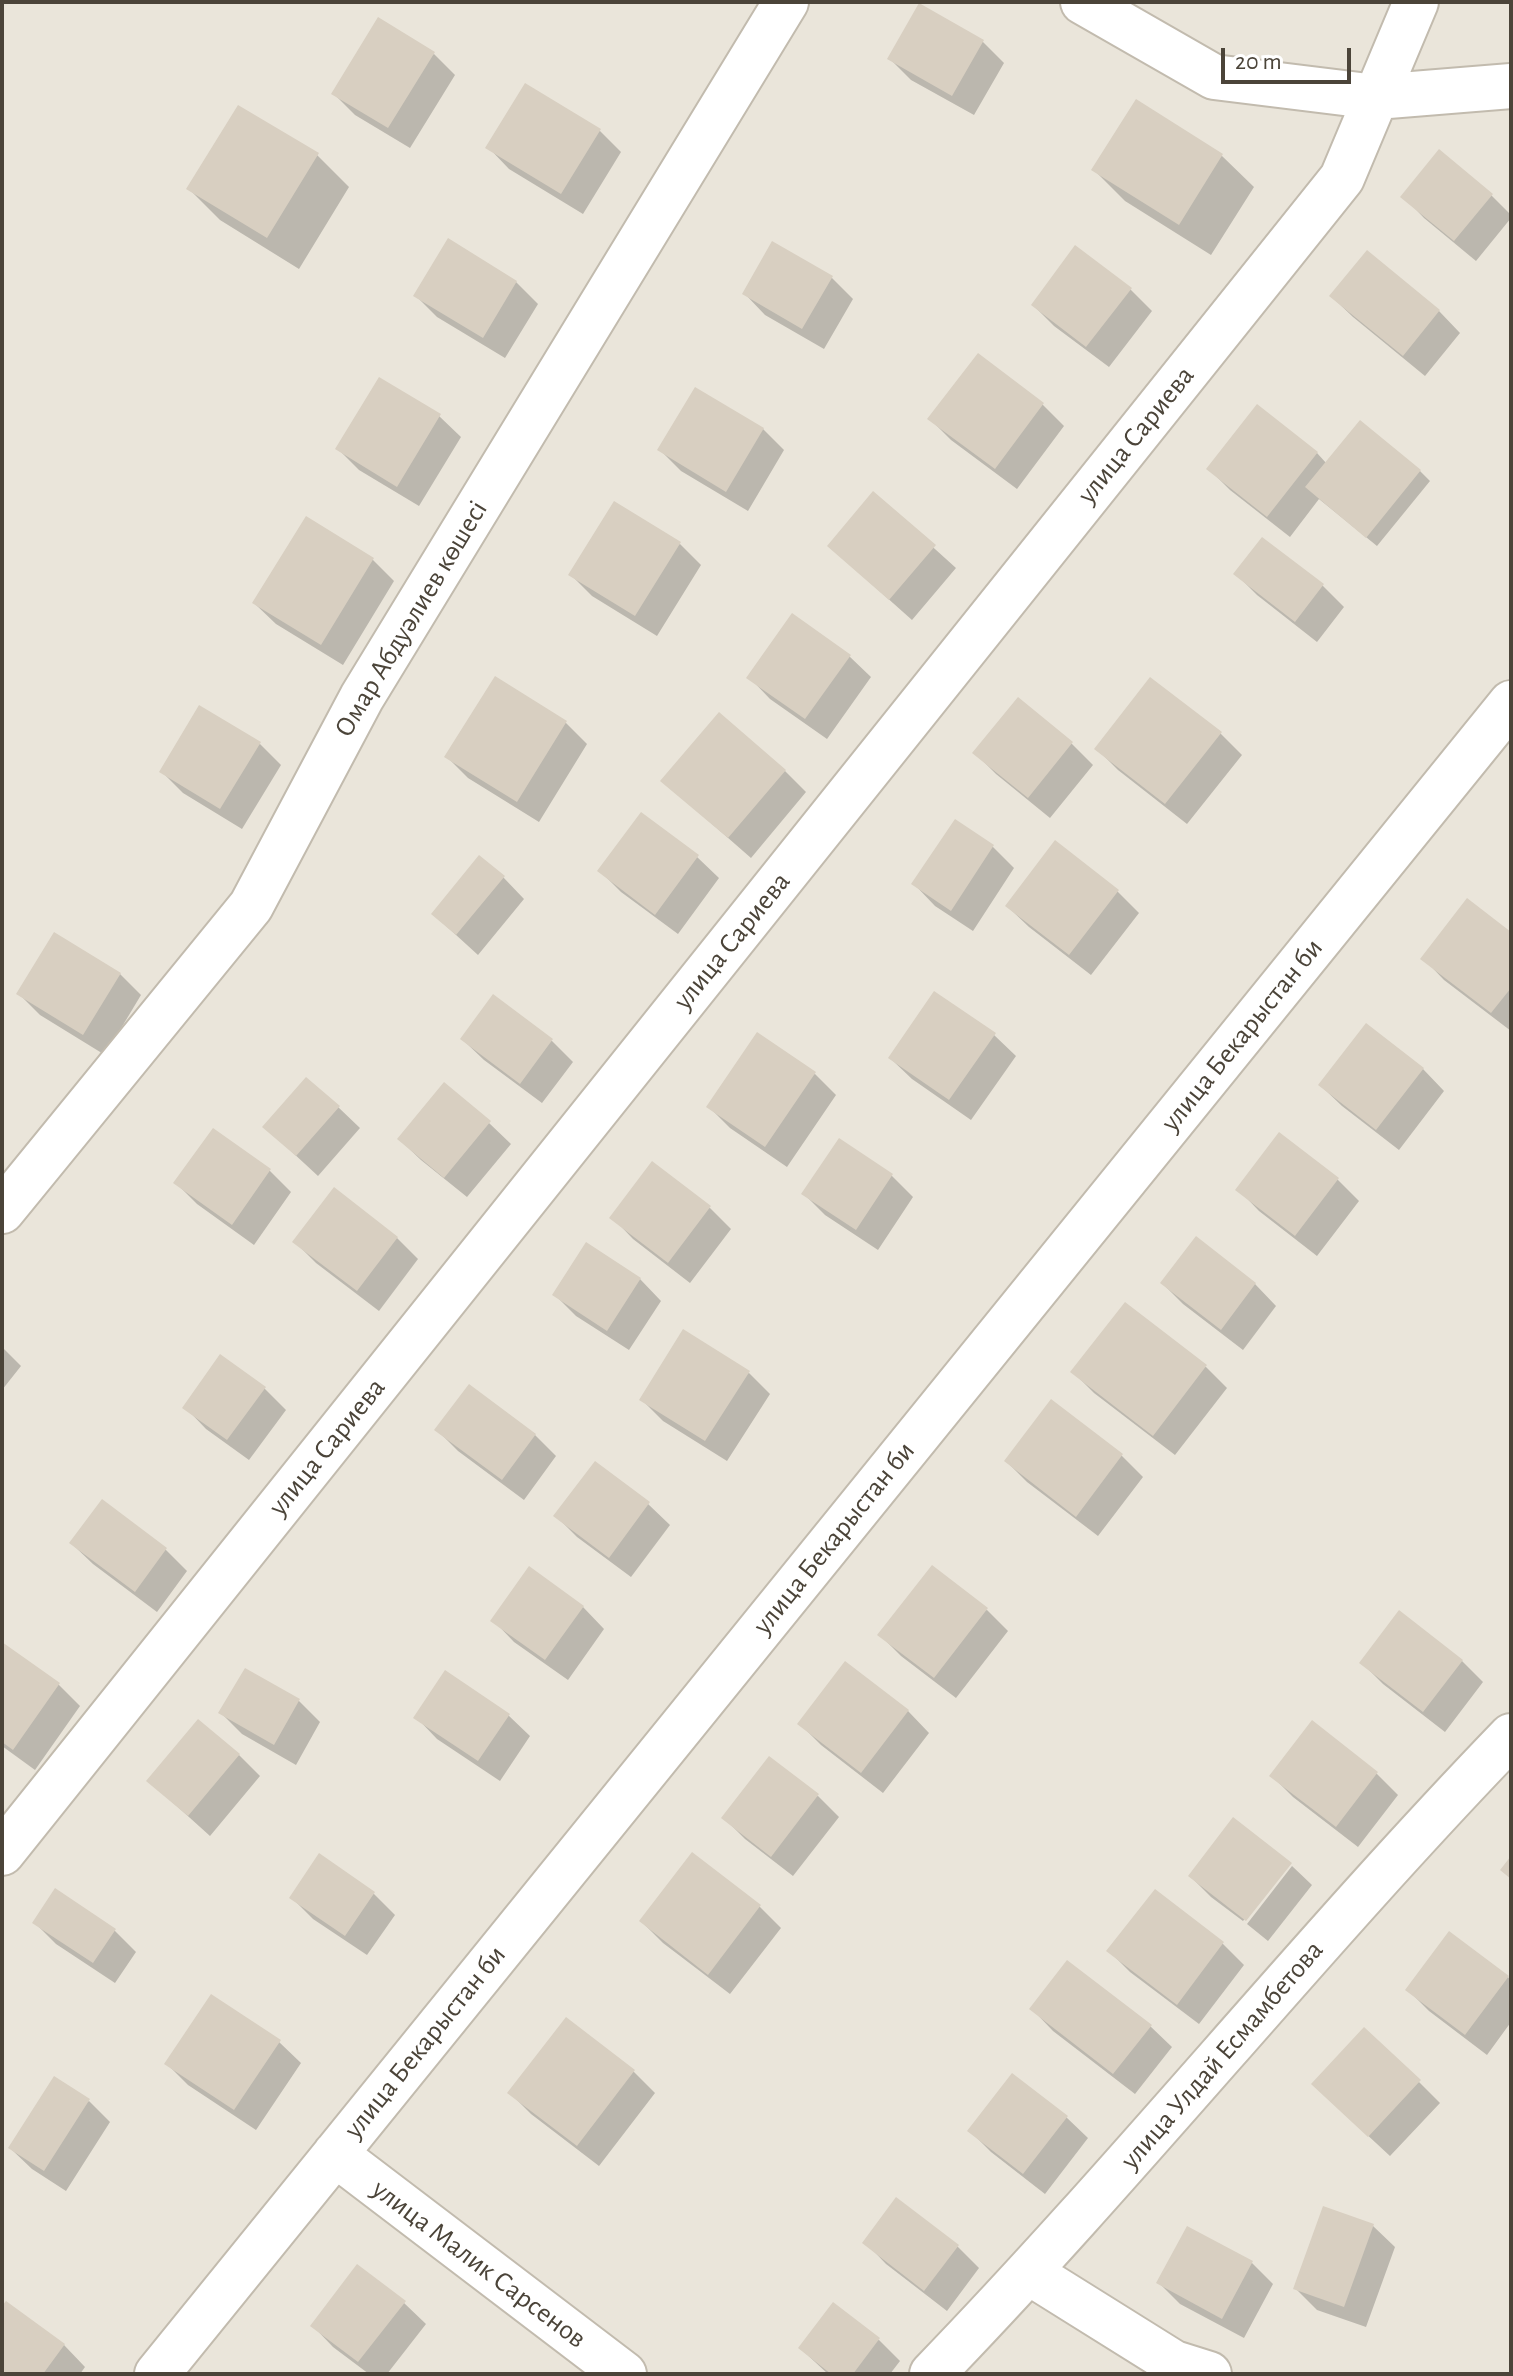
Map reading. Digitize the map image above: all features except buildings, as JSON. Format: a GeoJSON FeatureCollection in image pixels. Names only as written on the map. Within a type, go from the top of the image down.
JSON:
{"type":"FeatureCollection","features":[{"type":"Feature","properties":{"kind":"street","name":"Омар Абдуәлиев көшесі"},"geometry":{"type":"LineString","coordinates":[[2,1211],[251,906],[362,697],[786,2]]}},
{"type":"Feature","properties":{"kind":"street"},"geometry":{"type":"LineString","coordinates":[[1083,2],[1214,77],[1376,97],[1511,86]]}},
{"type":"Feature","properties":{"kind":"street","name":"улица Сариева"},"geometry":{"type":"LineString","coordinates":[[2,1853],[1342,178],[1416,2]]}},
{"type":"Feature","properties":{"kind":"street","name":"улица Бекарыстан би"},"geometry":{"type":"LineString","coordinates":[[157,2374],[1511,703]]}},
{"type":"Feature","properties":{"kind":"street","name":"улица Улдай Есмамбетова"},"geometry":{"type":"LineString","coordinates":[[932,2374],[1030,2273],[1425,1825],[1511,1736]]}},
{"type":"Feature","properties":{"kind":"street","name":"улица Малик Сарсенов"},"geometry":{"type":"LineString","coordinates":[[335,2154],[624,2374]]}},
{"type":"Feature","properties":{"kind":"street"},"geometry":{"type":"LineString","coordinates":[[1030,2273],[1174,2363],[1209,2374]]}},
{"type":"Feature","properties":{"kind":"shaded area"},"geometry":{"type":"Polygon","coordinates":[[[2,2],[1511,2],[1511,2374],[2,2374],[2,2]]]}}]}
